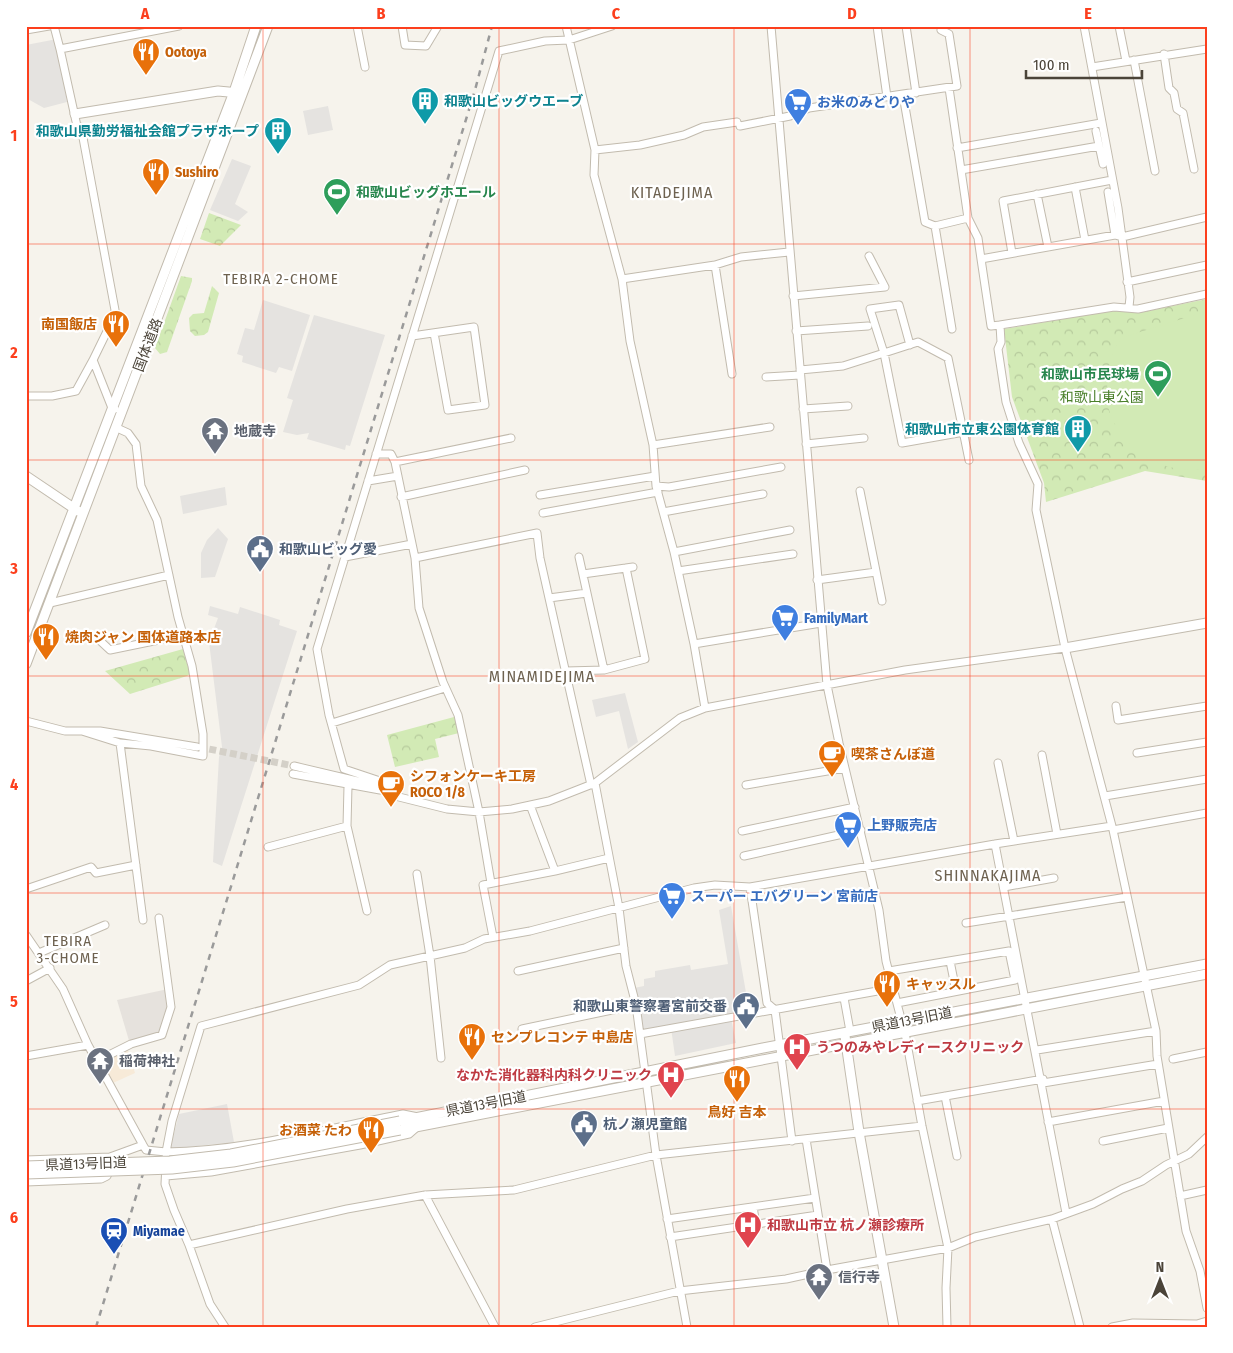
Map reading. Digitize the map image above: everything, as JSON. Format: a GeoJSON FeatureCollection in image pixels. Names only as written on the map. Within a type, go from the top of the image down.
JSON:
{"type":"FeatureCollection","features":[{"type":"Feature","properties":{"kind":"street"},"geometry":{"type":"LineString","coordinates":[[26,30],[49,26]]}},
{"type":"Feature","properties":{"kind":"street"},"geometry":{"type":"LineString","coordinates":[[26,396],[52,396],[76,391],[93,360],[115,310],[81,127],[77,126],[54,26]]}},
{"type":"Feature","properties":{"kind":"street"},"geometry":{"type":"LineString","coordinates":[[60,49],[179,26]]}},
{"type":"Feature","properties":{"kind":"street","name":"国体道路"},"geometry":{"type":"LineString","coordinates":[[26,634],[234,92],[256,26]]}},
{"type":"Feature","properties":{"kind":"street","name":"国体道路"},"geometry":{"type":"LineString","coordinates":[[26,664],[244,94],[268,26]]}},
{"type":"Feature","properties":{"kind":"street"},"geometry":{"type":"LineString","coordinates":[[358,26],[365,67]]}},
{"type":"Feature","properties":{"kind":"street"},"geometry":{"type":"LineString","coordinates":[[402,26],[405,45],[426,46],[438,26]]}},
{"type":"Feature","properties":{"kind":"street"},"geometry":{"type":"LineString","coordinates":[[566,26],[594,150],[594,175],[622,278],[630,341],[653,445],[657,489],[674,552],[694,644],[705,708]]}},
{"type":"Feature","properties":{"kind":"street"},"geometry":{"type":"LineString","coordinates":[[385,791],[377,780],[344,769],[332,723],[317,648],[499,51],[545,41],[569,40],[612,26]]}},
{"type":"Feature","properties":{"kind":"street"},"geometry":{"type":"LineString","coordinates":[[771,26],[827,685],[879,910],[889,971],[903,1026],[948,1248],[947,1327]]}},
{"type":"Feature","properties":{"kind":"street"},"geometry":{"type":"LineString","coordinates":[[877,26],[887,97]]}},
{"type":"Feature","properties":{"kind":"street"},"geometry":{"type":"LineString","coordinates":[[906,26],[916,94]]}},
{"type":"Feature","properties":{"kind":"street"},"geometry":{"type":"LineString","coordinates":[[1084,26],[1112,180],[1129,307]]}},
{"type":"Feature","properties":{"kind":"street"},"geometry":{"type":"LineString","coordinates":[[1120,26],[1126,61]]}},
{"type":"Feature","properties":{"kind":"street"},"geometry":{"type":"LineString","coordinates":[[594,150],[640,145],[684,135],[703,127],[779,119],[809,108],[916,94],[957,86],[949,34],[941,30]]}},
{"type":"Feature","properties":{"kind":"street"},"geometry":{"type":"LineString","coordinates":[[1092,67],[1164,54],[1207,49]]}},
{"type":"Feature","properties":{"kind":"street"},"geometry":{"type":"LineString","coordinates":[[1164,54],[1169,88],[1174,93],[1177,109],[1183,113],[1194,169]]}},
{"type":"Feature","properties":{"kind":"street"},"geometry":{"type":"LineString","coordinates":[[1134,60],[1155,172]]}},
{"type":"Feature","properties":{"kind":"street"},"geometry":{"type":"LineString","coordinates":[[949,88],[968,218],[978,238],[991,326],[1114,307],[1138,309],[1207,294]]}},
{"type":"Feature","properties":{"kind":"street"},"geometry":{"type":"LineString","coordinates":[[75,114],[218,91],[244,94]]}},
{"type":"Feature","properties":{"kind":"street"},"geometry":{"type":"LineString","coordinates":[[903,95],[925,222],[935,226],[968,218]]}},
{"type":"Feature","properties":{"kind":"street"},"geometry":{"type":"LineString","coordinates":[[957,148],[1102,123]]}},
{"type":"Feature","properties":{"kind":"street"},"geometry":{"type":"LineString","coordinates":[[1096,131],[1103,164]]}},
{"type":"Feature","properties":{"kind":"street"},"geometry":{"type":"LineString","coordinates":[[961,170],[1099,146]]}},
{"type":"Feature","properties":{"kind":"street"},"geometry":{"type":"LineString","coordinates":[[1012,253],[1002,201],[1112,180]]}},
{"type":"Feature","properties":{"kind":"street"},"geometry":{"type":"LineString","coordinates":[[1075,187],[1085,240]]}},
{"type":"Feature","properties":{"kind":"street"},"geometry":{"type":"LineString","coordinates":[[1108,192],[1119,236]]}},
{"type":"Feature","properties":{"kind":"street"},"geometry":{"type":"LineString","coordinates":[[1038,194],[1048,247]]}},
{"type":"Feature","properties":{"kind":"street"},"geometry":{"type":"LineString","coordinates":[[981,259],[1085,240],[1119,236],[1207,217]]}},
{"type":"Feature","properties":{"kind":"street"},"geometry":{"type":"LineString","coordinates":[[935,226],[952,329]]}},
{"type":"Feature","properties":{"kind":"street"},"geometry":{"type":"LineString","coordinates":[[622,278],[714,265],[741,257],[789,252]]}},
{"type":"Feature","properties":{"kind":"street"},"geometry":{"type":"LineString","coordinates":[[793,296],[885,287],[870,256]]}},
{"type":"Feature","properties":{"kind":"street"},"geometry":{"type":"LineString","coordinates":[[714,265],[732,374]]}},
{"type":"Feature","properties":{"kind":"street"},"geometry":{"type":"LineString","coordinates":[[1127,282],[1207,265]]}},
{"type":"Feature","properties":{"kind":"street"},"geometry":{"type":"LineString","coordinates":[[910,345],[899,306],[870,310],[884,353],[902,443],[964,432]]}},
{"type":"Feature","properties":{"kind":"street"},"geometry":{"type":"LineString","coordinates":[[1000,325],[1001,342],[998,349],[1006,402],[1019,443],[1038,484],[1036,510],[1065,648],[1113,828],[1146,980],[1156,1031],[1158,1064],[1186,1231],[1200,1271],[1207,1308]]}},
{"type":"Feature","properties":{"kind":"street"},"geometry":{"type":"LineString","coordinates":[[796,331],[868,326]]}},
{"type":"Feature","properties":{"kind":"street"},"geometry":{"type":"LineString","coordinates":[[412,336],[474,327],[485,404],[448,410],[434,333]]}},
{"type":"Feature","properties":{"kind":"street"},"geometry":{"type":"LineString","coordinates":[[766,378],[843,366],[918,342],[948,358],[969,460]]}},
{"type":"Feature","properties":{"kind":"street"},"geometry":{"type":"LineString","coordinates":[[93,360],[112,408],[123,412]]}},
{"type":"Feature","properties":{"kind":"street"},"geometry":{"type":"LineString","coordinates":[[803,409],[848,406]]}},
{"type":"Feature","properties":{"kind":"street"},"geometry":{"type":"LineString","coordinates":[[653,445],[770,427]]}},
{"type":"Feature","properties":{"kind":"street"},"geometry":{"type":"LineString","coordinates":[[82,731],[120,743],[151,746],[203,756],[203,734],[192,666],[183,635],[157,520],[141,486],[136,444],[128,433],[117,428]]}},
{"type":"Feature","properties":{"kind":"street"},"geometry":{"type":"LineString","coordinates":[[395,462],[511,438]]}},
{"type":"Feature","properties":{"kind":"street"},"geometry":{"type":"LineString","coordinates":[[806,444],[864,438]]}},
{"type":"Feature","properties":{"kind":"street"},"geometry":{"type":"LineString","coordinates":[[376,454],[391,454],[395,462],[415,558],[419,608],[445,688],[458,715],[480,812],[491,883]]}},
{"type":"Feature","properties":{"kind":"street"},"geometry":{"type":"LineString","coordinates":[[543,513],[657,489],[781,467]]}},
{"type":"Feature","properties":{"kind":"street"},"geometry":{"type":"LineString","coordinates":[[401,497],[525,470]]}},
{"type":"Feature","properties":{"kind":"street"},"geometry":{"type":"LineString","coordinates":[[26,476],[84,514]]}},
{"type":"Feature","properties":{"kind":"street"},"geometry":{"type":"LineString","coordinates":[[368,480],[398,476]]}},
{"type":"Feature","properties":{"kind":"street"},"geometry":{"type":"LineString","coordinates":[[540,495],[655,476]]}},
{"type":"Feature","properties":{"kind":"street"},"geometry":{"type":"LineString","coordinates":[[860,491],[882,601]]}},
{"type":"Feature","properties":{"kind":"street"},"geometry":{"type":"LineString","coordinates":[[663,512],[762,494]]}},
{"type":"Feature","properties":{"kind":"street"},"geometry":{"type":"LineString","coordinates":[[674,552],[790,530]]}},
{"type":"Feature","properties":{"kind":"street"},"geometry":{"type":"LineString","coordinates":[[415,558],[537,533],[540,558],[610,858],[619,908],[626,966],[636,1004],[656,1155],[687,1327]]}},
{"type":"Feature","properties":{"kind":"street"},"geometry":{"type":"LineString","coordinates":[[345,557],[412,544]]}},
{"type":"Feature","properties":{"kind":"street"},"geometry":{"type":"LineString","coordinates":[[678,571],[793,554]]}},
{"type":"Feature","properties":{"kind":"street"},"geometry":{"type":"LineString","coordinates":[[579,557],[604,670]]}},
{"type":"Feature","properties":{"kind":"street"},"geometry":{"type":"LineString","coordinates":[[566,671],[604,670],[645,659],[630,567],[583,574]]}},
{"type":"Feature","properties":{"kind":"street"},"geometry":{"type":"LineString","coordinates":[[817,580],[876,572]]}},
{"type":"Feature","properties":{"kind":"street"},"geometry":{"type":"LineString","coordinates":[[50,603],[170,575]]}},
{"type":"Feature","properties":{"kind":"street"},"geometry":{"type":"LineString","coordinates":[[549,598],[587,593]]}},
{"type":"Feature","properties":{"kind":"street"},"geometry":{"type":"LineString","coordinates":[[694,644],[821,623]]}},
{"type":"Feature","properties":{"kind":"street"},"geometry":{"type":"LineString","coordinates":[[385,791],[348,786],[293,770],[370,784],[385,791],[395,796],[447,808],[480,812],[530,805],[549,801],[593,784],[680,718],[705,708],[905,670],[1065,648],[1207,623]]}},
{"type":"Feature","properties":{"kind":"street"},"geometry":{"type":"LineString","coordinates":[[96,637],[110,650],[183,635]]}},
{"type":"Feature","properties":{"kind":"street"},"geometry":{"type":"LineString","coordinates":[[332,723],[445,688]]}},
{"type":"Feature","properties":{"kind":"street"},"geometry":{"type":"LineString","coordinates":[[1116,706],[1118,720],[1207,706]]}},
{"type":"Feature","properties":{"kind":"street"},"geometry":{"type":"LineString","coordinates":[[26,721],[65,731],[100,731],[197,747]]}},
{"type":"Feature","properties":{"kind":"street"},"geometry":{"type":"LineString","coordinates":[[1137,753],[1207,742]]}},
{"type":"Feature","properties":{"kind":"street"},"geometry":{"type":"LineString","coordinates":[[120,743],[143,920]]}},
{"type":"Feature","properties":{"kind":"street"},"geometry":{"type":"LineString","coordinates":[[1042,755],[1057,834]]}},
{"type":"Feature","properties":{"kind":"street"},"geometry":{"type":"LineString","coordinates":[[998,763],[1014,841]]}},
{"type":"Feature","properties":{"kind":"street"},"geometry":{"type":"LineString","coordinates":[[746,785],[845,768]]}},
{"type":"Feature","properties":{"kind":"street"},"geometry":{"type":"LineString","coordinates":[[1105,796],[1207,779]]}},
{"type":"Feature","properties":{"kind":"street"},"geometry":{"type":"LineString","coordinates":[[348,786],[347,826],[367,911]]}},
{"type":"Feature","properties":{"kind":"street"},"geometry":{"type":"LineString","coordinates":[[530,805],[555,871]]}},
{"type":"Feature","properties":{"kind":"street"},"geometry":{"type":"LineString","coordinates":[[742,831],[855,807]]}},
{"type":"Feature","properties":{"kind":"street"},"geometry":{"type":"LineString","coordinates":[[226,1327],[210,1304],[190,1244],[174,1210],[165,1184],[166,1152],[172,1121],[201,1026],[359,985],[390,965],[465,948],[493,937],[530,931],[694,888],[715,885],[750,887],[1057,834],[1113,828],[1207,813]]}},
{"type":"Feature","properties":{"kind":"street"},"geometry":{"type":"LineString","coordinates":[[268,847],[347,826]]}},
{"type":"Feature","properties":{"kind":"street"},"geometry":{"type":"LineString","coordinates":[[744,856],[861,830]]}},
{"type":"Feature","properties":{"kind":"street"},"geometry":{"type":"LineString","coordinates":[[996,844],[1043,1081],[1048,1122],[1066,1212]]}},
{"type":"Feature","properties":{"kind":"street"},"geometry":{"type":"LineString","coordinates":[[493,937],[483,884],[555,871],[610,858]]}},
{"type":"Feature","properties":{"kind":"street"},"geometry":{"type":"LineString","coordinates":[[26,889],[91,867],[96,873],[136,865]]}},
{"type":"Feature","properties":{"kind":"street"},"geometry":{"type":"LineString","coordinates":[[417,874],[430,956],[441,1058]]}},
{"type":"Feature","properties":{"kind":"street"},"geometry":{"type":"LineString","coordinates":[[1004,887],[1054,878]]}},
{"type":"Feature","properties":{"kind":"street"},"geometry":{"type":"LineString","coordinates":[[750,887],[768,1003],[775,1010],[781,1045],[792,1141]]}},
{"type":"Feature","properties":{"kind":"street"},"geometry":{"type":"LineString","coordinates":[[966,922],[1127,897]]}},
{"type":"Feature","properties":{"kind":"street"},"geometry":{"type":"LineString","coordinates":[[98,1061],[131,1044],[162,1036],[171,1008],[159,918]]}},
{"type":"Feature","properties":{"kind":"street"},"geometry":{"type":"LineString","coordinates":[[40,953],[105,925]]}},
{"type":"Feature","properties":{"kind":"street"},"geometry":{"type":"LineString","coordinates":[[26,935],[63,989],[88,1045],[143,1146],[150,1152],[204,1152],[244,1147],[403,1114],[420,1117]]}},
{"type":"Feature","properties":{"kind":"street"},"geometry":{"type":"LineString","coordinates":[[518,971],[624,948]]}},
{"type":"Feature","properties":{"kind":"street"},"geometry":{"type":"LineString","coordinates":[[889,971],[1009,951],[1015,980],[897,1003]]}},
{"type":"Feature","properties":{"kind":"street"},"geometry":{"type":"LineString","coordinates":[[950,960],[956,991]]}},
{"type":"Feature","properties":{"kind":"street","name":"県道13号旧道"},"geometry":{"type":"LineString","coordinates":[[26,1174],[172,1169],[233,1162],[400,1126],[420,1117],[781,1045],[1028,1007],[1207,964]]}},
{"type":"Feature","properties":{"kind":"street"},"geometry":{"type":"LineString","coordinates":[[26,981],[50,968]]}},
{"type":"Feature","properties":{"kind":"street","name":"県道13号旧道"},"geometry":{"type":"LineString","coordinates":[[903,1026],[1027,997],[1146,980],[1207,974]]}},
{"type":"Feature","properties":{"kind":"street"},"geometry":{"type":"LineString","coordinates":[[640,1034],[894,988]]}},
{"type":"Feature","properties":{"kind":"street"},"geometry":{"type":"LineString","coordinates":[[844,998],[859,1132],[894,1327]]}},
{"type":"Feature","properties":{"kind":"street"},"geometry":{"type":"LineString","coordinates":[[522,1029],[636,1004]]}},
{"type":"Feature","properties":{"kind":"street"},"geometry":{"type":"LineString","coordinates":[[1037,1050],[1156,1031]]}},
{"type":"Feature","properties":{"kind":"street","name":"県道13号旧道"},"geometry":{"type":"LineString","coordinates":[[26,1166],[170,1161],[232,1154],[400,1126],[417,1127],[782,1055],[847,1035]]}},
{"type":"Feature","properties":{"kind":"street"},"geometry":{"type":"LineString","coordinates":[[26,1056],[88,1045]]}},
{"type":"Feature","properties":{"kind":"street"},"geometry":{"type":"LineString","coordinates":[[1173,1059],[1207,1052]]}},
{"type":"Feature","properties":{"kind":"street"},"geometry":{"type":"LineString","coordinates":[[917,1101],[1158,1064]]}},
{"type":"Feature","properties":{"kind":"street"},"geometry":{"type":"LineString","coordinates":[[945,1096],[957,1156]]}},
{"type":"Feature","properties":{"kind":"street"},"geometry":{"type":"LineString","coordinates":[[1048,1122],[1164,1101]]}},
{"type":"Feature","properties":{"kind":"street"},"geometry":{"type":"LineString","coordinates":[[190,1244],[347,1209],[425,1195],[514,1190],[656,1155],[922,1126]]}},
{"type":"Feature","properties":{"kind":"street"},"geometry":{"type":"LineString","coordinates":[[166,1176],[229,1170],[360,1146],[409,1134],[417,1127]]}},
{"type":"Feature","properties":{"kind":"street"},"geometry":{"type":"LineString","coordinates":[[1103,1141],[1168,1128]]}},
{"type":"Feature","properties":{"kind":"street"},"geometry":{"type":"LineString","coordinates":[[535,1327],[679,1291],[786,1279],[948,1248],[975,1237],[1052,1219],[1066,1212],[1093,1204],[1175,1162],[1188,1154],[1207,1137]]}},
{"type":"Feature","properties":{"kind":"street"},"geometry":{"type":"LineString","coordinates":[[806,1139],[827,1270]]}},
{"type":"Feature","properties":{"kind":"street"},"geometry":{"type":"LineString","coordinates":[[26,1160],[110,1157],[143,1146]]}},
{"type":"Feature","properties":{"kind":"street"},"geometry":{"type":"LineString","coordinates":[[26,1182],[101,1179],[107,1176],[111,1170],[110,1157]]}},
{"type":"Feature","properties":{"kind":"street"},"geometry":{"type":"LineString","coordinates":[[1180,1196],[1207,1190]]}},
{"type":"Feature","properties":{"kind":"street"},"geometry":{"type":"LineString","coordinates":[[425,1195],[495,1327]]}},
{"type":"Feature","properties":{"kind":"street"},"geometry":{"type":"LineString","coordinates":[[667,1219],[815,1198]]}},
{"type":"Feature","properties":{"kind":"street"},"geometry":{"type":"LineString","coordinates":[[753,1207],[756,1224]]}},
{"type":"Feature","properties":{"kind":"street"},"geometry":{"type":"LineString","coordinates":[[670,1238],[818,1215]]}},
{"type":"Feature","properties":{"kind":"street"},"geometry":{"type":"LineString","coordinates":[[1052,1219],[1080,1327]]}},
{"type":"Feature","properties":{"kind":"street"},"geometry":{"type":"LineString","coordinates":[[1112,1327],[1196,1324],[1207,1321]]}},
{"type":"Feature","properties":{"kind":"shaded area"},"geometry":{"type":"Polygon","coordinates":[[[57,39],[67,102],[44,108],[26,98],[26,45],[57,39]]]}},
{"type":"Feature","properties":{"kind":"shaded area"},"geometry":{"type":"Polygon","coordinates":[[[328,106],[333,130],[308,135],[303,111],[328,106]]]}},
{"type":"Feature","properties":{"kind":"shaded area"},"geometry":{"type":"Polygon","coordinates":[[[232,159],[251,166],[235,204],[248,212],[238,221],[210,210],[232,159]]]}},
{"type":"Feature","properties":{"kind":"shaded area"},"geometry":{"type":"Polygon","coordinates":[[[263,300],[310,315],[292,371],[279,367],[276,373],[242,362],[243,356],[237,354],[245,328],[254,330],[263,300]]]}},
{"type":"Feature","properties":{"kind":"shaded area"},"geometry":{"type":"Polygon","coordinates":[[[314,315],[385,335],[350,446],[346,445],[345,450],[307,439],[309,433],[297,435],[283,432],[293,400],[287,398],[314,315]]]}},
{"type":"Feature","properties":{"kind":"shaded area"},"geometry":{"type":"Polygon","coordinates":[[[225,487],[227,505],[183,514],[180,496],[225,487]]]}},
{"type":"Feature","properties":{"kind":"shaded area"},"geometry":{"type":"Polygon","coordinates":[[[218,528],[228,539],[215,577],[201,578],[201,553],[207,540],[218,528]]]}},
{"type":"Feature","properties":{"kind":"shaded area"},"geometry":{"type":"Polygon","coordinates":[[[210,606],[238,614],[240,607],[280,620],[279,625],[297,631],[222,866],[213,862],[219,757],[222,747],[209,642],[218,618],[208,615],[210,606]]]}},
{"type":"Feature","properties":{"kind":"shaded area"},"geometry":{"type":"Polygon","coordinates":[[[625,693],[638,742],[628,749],[619,711],[596,717],[592,700],[625,693]]]}},
{"type":"Feature","properties":{"kind":"shaded area"},"geometry":{"type":"Polygon","coordinates":[[[731,906],[749,1010],[730,1013],[736,1043],[675,1056],[671,1028],[642,1030],[634,988],[644,986],[644,979],[655,977],[655,971],[690,965],[691,970],[728,964],[719,910],[731,906]]]}},
{"type":"Feature","properties":{"kind":"shaded area"},"geometry":{"type":"Polygon","coordinates":[[[168,989],[169,1007],[160,1034],[130,1044],[117,1000],[168,989]]]}},
{"type":"Feature","properties":{"kind":"shaded area"},"geometry":{"type":"Polygon","coordinates":[[[128,1050],[135,1073],[113,1083],[103,1062],[128,1050]]]}},
{"type":"Feature","properties":{"kind":"shaded area"},"geometry":{"type":"Polygon","coordinates":[[[227,1104],[234,1142],[170,1149],[179,1114],[227,1104]]]}},
{"type":"Feature","properties":{"kind":"green space"},"geometry":{"type":"Polygon","coordinates":[[[209,213],[241,225],[220,246],[200,239],[209,213]]]}},
{"type":"Feature","properties":{"kind":"green space"},"geometry":{"type":"Polygon","coordinates":[[[181,276],[192,278],[192,281],[167,352],[160,354],[155,348],[181,276]]]}},
{"type":"Feature","properties":{"kind":"green space"},"geometry":{"type":"Polygon","coordinates":[[[212,286],[219,293],[208,332],[204,335],[195,336],[190,331],[189,318],[193,314],[204,313],[212,286]]]}},
{"type":"Feature","properties":{"kind":"green space","name":"和歌山東公園"},"geometry":{"type":"Polygon","coordinates":[[[1207,299],[1207,481],[1145,471],[1046,502],[1044,483],[1012,397],[1004,329],[1111,311],[1148,311],[1207,299]]]}},
{"type":"Feature","properties":{"kind":"green space","name":"和歌山市民球場"},"geometry":{"type":"Polygon","coordinates":[[[1207,311],[1207,468],[1192,470],[1176,469],[1147,457],[1123,437],[1115,424],[1107,401],[1109,364],[1114,349],[1124,337],[1207,311]]]}},
{"type":"Feature","properties":{"kind":"green space"},"geometry":{"type":"Polygon","coordinates":[[[183,649],[190,674],[130,694],[105,671],[183,649]]]}},
{"type":"Feature","properties":{"kind":"green space"},"geometry":{"type":"Polygon","coordinates":[[[454,717],[459,733],[435,739],[439,757],[395,767],[387,735],[454,717]]]}},
{"type":"Feature","properties":{"kind":"tunnel"},"geometry":{"type":"LineString","coordinates":[[199,747],[294,766]]}},
{"type":"Feature","properties":{"kind":"railway"},"geometry":{"type":"LineString","coordinates":[[96,1327],[475,90],[492,26]]}},
{"type":"Feature","properties":{"kind":"place","name":"Ootoya"},"geometry":{"type":"Point","coordinates":[146,76]}},
{"type":"Feature","properties":{"kind":"place","name":"和歌山ビッグウエーブ"},"geometry":{"type":"Point","coordinates":[425,125]}},
{"type":"Feature","properties":{"kind":"place","name":"お米のみどりや"},"geometry":{"type":"Point","coordinates":[798,126]}},
{"type":"Feature","properties":{"kind":"place","name":"和歌山県勤労福祉会館プラザホープ"},"geometry":{"type":"Point","coordinates":[278,155]}},
{"type":"Feature","properties":{"kind":"place","name":"Sushiro"},"geometry":{"type":"Point","coordinates":[156,196]}},
{"type":"Feature","properties":{"kind":"place","name":"和歌山ビッグホエール"},"geometry":{"type":"Point","coordinates":[337,216]}},
{"type":"Feature","properties":{"kind":"place","name":"南国飯店"},"geometry":{"type":"Point","coordinates":[116,348]}},
{"type":"Feature","properties":{"kind":"place","name":"和歌山市民球場"},"geometry":{"type":"Point","coordinates":[1158,398]}},
{"type":"Feature","properties":{"kind":"place","name":"和歌山市立東公園体育館"},"geometry":{"type":"Point","coordinates":[1078,453]}},
{"type":"Feature","properties":{"kind":"place","name":"地蔵寺"},"geometry":{"type":"Point","coordinates":[215,455]}},
{"type":"Feature","properties":{"kind":"place","name":"和歌山ビッグ愛"},"geometry":{"type":"Point","coordinates":[260,573]}},
{"type":"Feature","properties":{"kind":"place","name":"FamilyMart"},"geometry":{"type":"Point","coordinates":[785,642]}},
{"type":"Feature","properties":{"kind":"place","name":"焼肉ジャン 国体道路本店"},"geometry":{"type":"Point","coordinates":[46,661]}},
{"type":"Feature","properties":{"kind":"place","name":"喫茶さんぽ道"},"geometry":{"type":"Point","coordinates":[832,778]}},
{"type":"Feature","properties":{"kind":"place","name":"シフォンケーキ工房 ROCO 1/8"},"geometry":{"type":"Point","coordinates":[391,808]}},
{"type":"Feature","properties":{"kind":"place","name":"上野販売店"},"geometry":{"type":"Point","coordinates":[848,849]}},
{"type":"Feature","properties":{"kind":"place","name":"スーパー エバグリーン 宮前店"},"geometry":{"type":"Point","coordinates":[672,920]}},
{"type":"Feature","properties":{"kind":"place","name":"キャッスル"},"geometry":{"type":"Point","coordinates":[887,1008]}},
{"type":"Feature","properties":{"kind":"place","name":"和歌山東警察署宮前交番"},"geometry":{"type":"Point","coordinates":[746,1030]}},
{"type":"Feature","properties":{"kind":"place","name":"センプレコンテ 中島店"},"geometry":{"type":"Point","coordinates":[472,1061]}},
{"type":"Feature","properties":{"kind":"place","name":"うつのみやレディースクリニック"},"geometry":{"type":"Point","coordinates":[797,1071]}},
{"type":"Feature","properties":{"kind":"place","name":"稲荷神社"},"geometry":{"type":"Point","coordinates":[100,1085]}},
{"type":"Feature","properties":{"kind":"place","name":"なかた消化器科内科クリニック"},"geometry":{"type":"Point","coordinates":[671,1099]}},
{"type":"Feature","properties":{"kind":"place","name":"鳥好 吉本"},"geometry":{"type":"Point","coordinates":[737,1103]}},
{"type":"Feature","properties":{"kind":"place","name":"杭ノ瀬児童館"},"geometry":{"type":"Point","coordinates":[584,1148]}},
{"type":"Feature","properties":{"kind":"place","name":"お酒菜 たわ"},"geometry":{"type":"Point","coordinates":[371,1154]}},
{"type":"Feature","properties":{"kind":"place","name":"和歌山市立 杭ノ瀬診療所"},"geometry":{"type":"Point","coordinates":[748,1249]}},
{"type":"Feature","properties":{"kind":"place","name":"Miyamae"},"geometry":{"type":"Point","coordinates":[114,1255]}},
{"type":"Feature","properties":{"kind":"place","name":"信行寺"},"geometry":{"type":"Point","coordinates":[819,1301]}},
{"type":"Feature","properties":{"kind":"district","name":"KITADEJIMA"},"geometry":{"type":"Point","coordinates":[672,192]}},
{"type":"Feature","properties":{"kind":"district","name":"TEBIRA 2-CHOME"},"geometry":{"type":"Point","coordinates":[281,279]}},
{"type":"Feature","properties":{"kind":"district","name":"MINAMIDEJIMA"},"geometry":{"type":"Point","coordinates":[542,676]}},
{"type":"Feature","properties":{"kind":"district","name":"SHINNAKAJIMA"},"geometry":{"type":"Point","coordinates":[988,875]}},
{"type":"Feature","properties":{"kind":"district","name":"TEBIRA 3-CHOME"},"geometry":{"type":"Point","coordinates":[68,950]}}]}
